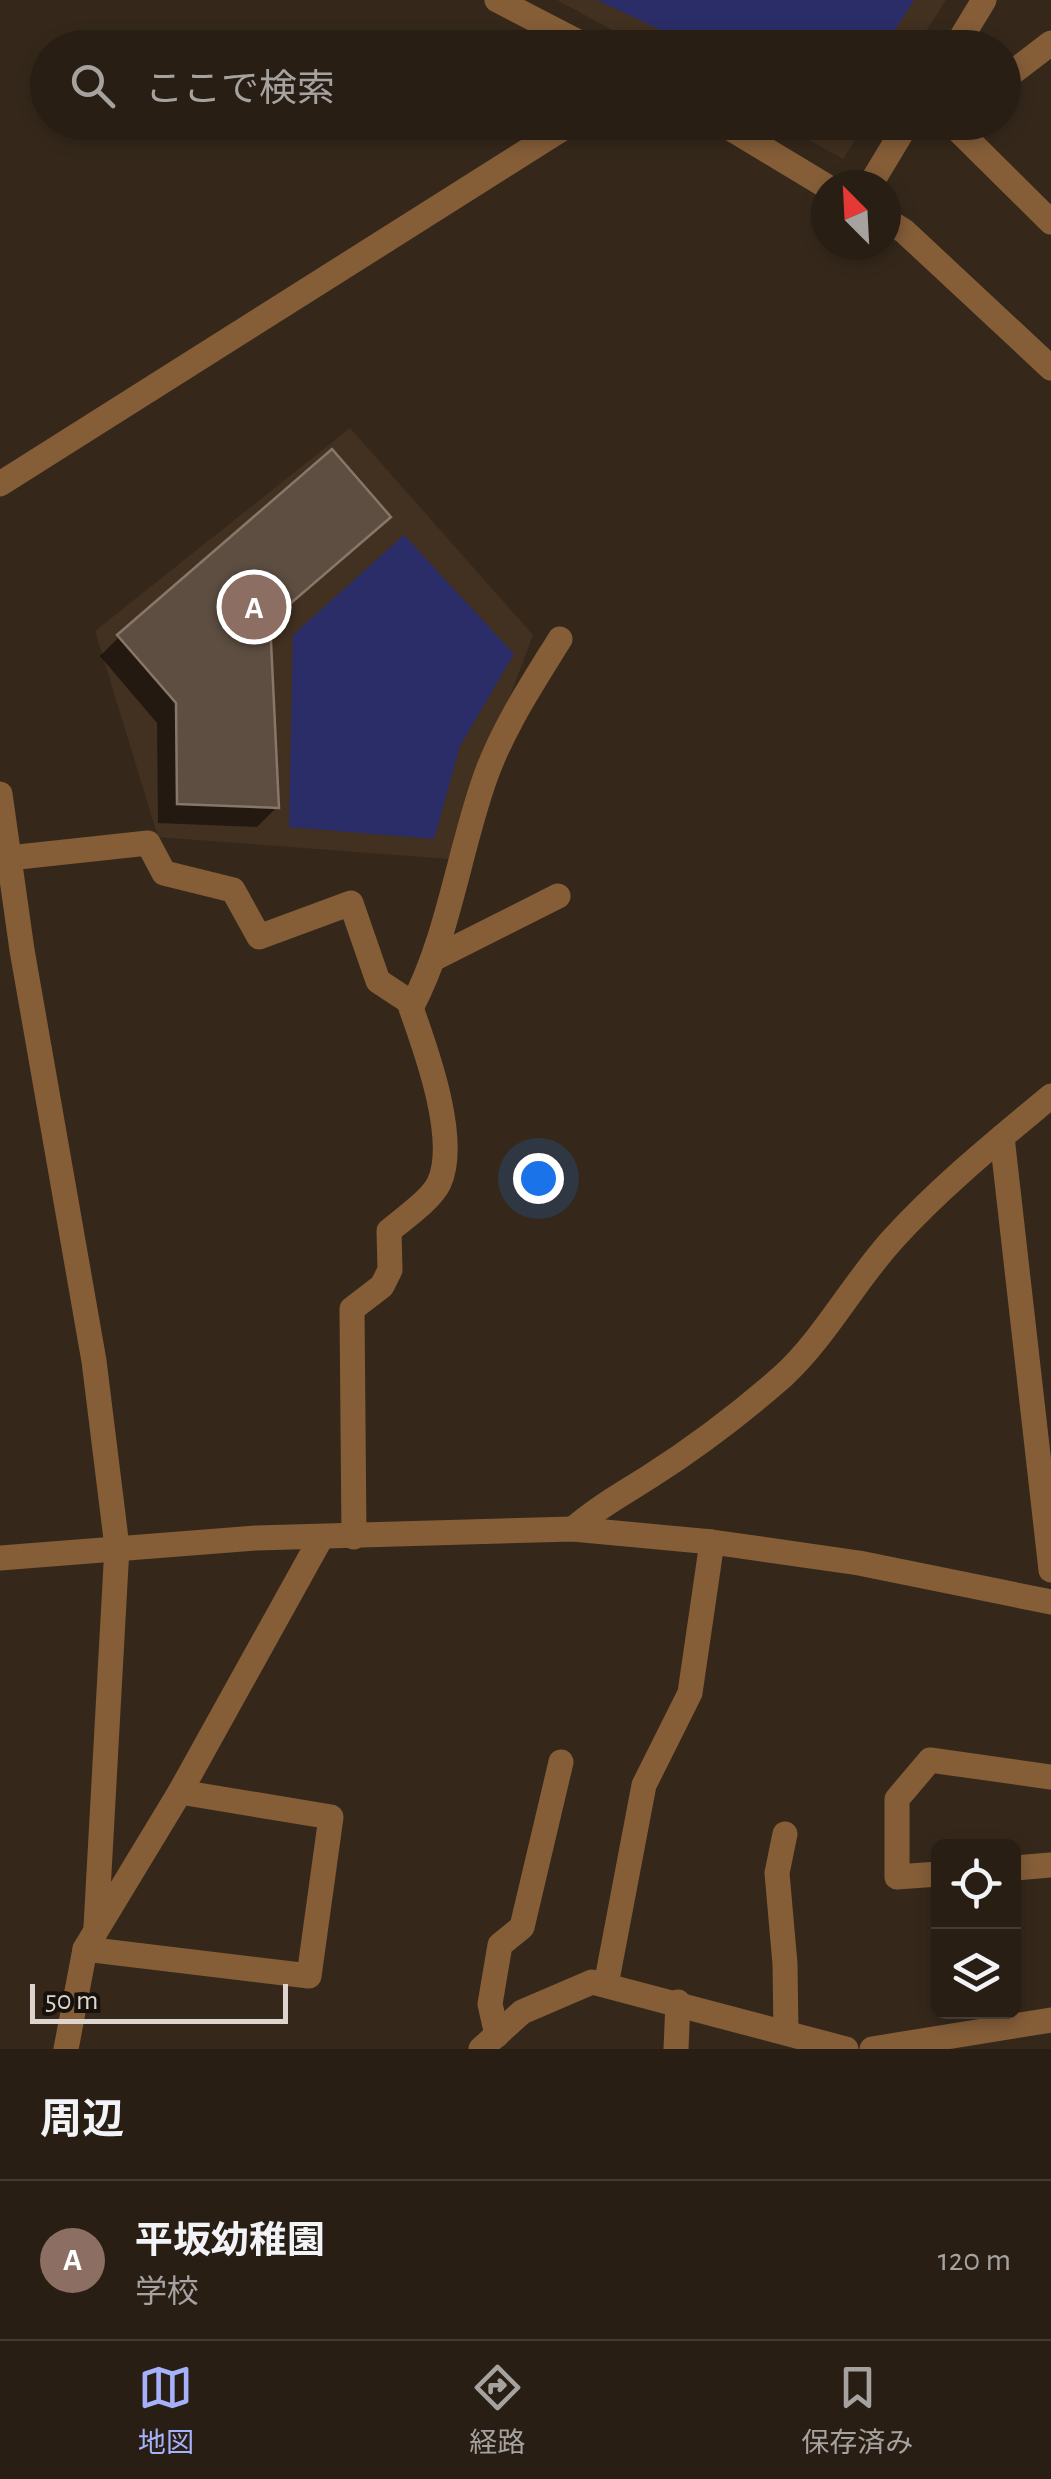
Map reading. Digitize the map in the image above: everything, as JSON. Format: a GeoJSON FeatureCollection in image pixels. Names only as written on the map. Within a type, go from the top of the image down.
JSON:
{"type":"FeatureCollection","features":[{"type":"Feature","properties":{"kind":"street"},"geometry":{"type":"LineString","coordinates":[[497,0],[555,30]]}},
{"type":"Feature","properties":{"kind":"street"},"geometry":{"type":"LineString","coordinates":[[966,30],[984,0]]}},
{"type":"Feature","properties":{"kind":"street"},"geometry":{"type":"LineString","coordinates":[[1021,66],[1051,43]]}},
{"type":"Feature","properties":{"kind":"street"},"geometry":{"type":"LineString","coordinates":[[0,484],[545,140]]}},
{"type":"Feature","properties":{"kind":"street"},"geometry":{"type":"LineString","coordinates":[[750,140],[811,176]]}},
{"type":"Feature","properties":{"kind":"street"},"geometry":{"type":"LineString","coordinates":[[879,170],[897,140]]}},
{"type":"Feature","properties":{"kind":"street"},"geometry":{"type":"LineString","coordinates":[[968,140],[1049,219]]}},
{"type":"Feature","properties":{"kind":"street"},"geometry":{"type":"LineString","coordinates":[[901,229],[1051,368]]}},
{"type":"Feature","properties":{"kind":"street"},"geometry":{"type":"LineString","coordinates":[[354,1537],[352,1309],[382,1286],[390,1270],[389,1231],[438,1185],[445,1161],[438,1085],[411,1008],[433,958],[484,779],[523,699],[560,639]]}},
{"type":"Feature","properties":{"kind":"street"},"geometry":{"type":"LineString","coordinates":[[0,794],[9,858],[11,952],[94,1361],[117,1547],[91,1938],[66,2049]]}},
{"type":"Feature","properties":{"kind":"street"},"geometry":{"type":"LineString","coordinates":[[9,858],[148,843],[164,873],[233,890],[258,937],[350,903],[378,980],[413,1004]]}},
{"type":"Feature","properties":{"kind":"street"},"geometry":{"type":"LineString","coordinates":[[433,958],[558,896]]}},
{"type":"Feature","properties":{"kind":"street"},"geometry":{"type":"LineString","coordinates":[[574,1529],[604,1503],[722,1427],[784,1374],[810,1348],[892,1240],[1051,1096]]}},
{"type":"Feature","properties":{"kind":"street"},"geometry":{"type":"LineString","coordinates":[[1002,1137],[1051,1570]]}},
{"type":"Feature","properties":{"kind":"street"},"geometry":{"type":"LineString","coordinates":[[0,1558],[117,1547],[574,1529],[712,1542],[859,1563],[1051,1602]]}},
{"type":"Feature","properties":{"kind":"street"},"geometry":{"type":"LineString","coordinates":[[91,1938],[180,1792],[321,1538]]}},
{"type":"Feature","properties":{"kind":"street"},"geometry":{"type":"LineString","coordinates":[[606,1985],[644,1785],[690,1693],[712,1542]]}},
{"type":"Feature","properties":{"kind":"street"},"geometry":{"type":"LineString","coordinates":[[931,1875],[897,1877],[897,1799],[930,1760],[1051,1777]]}},
{"type":"Feature","properties":{"kind":"street"},"geometry":{"type":"LineString","coordinates":[[489,2042],[490,2004],[500,1944],[522,1928],[562,1762]]}},
{"type":"Feature","properties":{"kind":"street"},"geometry":{"type":"LineString","coordinates":[[91,1938],[308,1976],[331,1818],[180,1792]]}},
{"type":"Feature","properties":{"kind":"street"},"geometry":{"type":"LineString","coordinates":[[786,1834],[777,1873],[786,2032]]}},
{"type":"Feature","properties":{"kind":"street"},"geometry":{"type":"LineString","coordinates":[[1021,1867],[1051,1865]]}},
{"type":"Feature","properties":{"kind":"street"},"geometry":{"type":"LineString","coordinates":[[489,2042],[522,2012],[592,1982],[846,2049]]}},
{"type":"Feature","properties":{"kind":"street"},"geometry":{"type":"LineString","coordinates":[[676,2049],[678,2002]]}},
{"type":"Feature","properties":{"kind":"street"},"geometry":{"type":"LineString","coordinates":[[872,2049],[1051,2020]]}},
{"type":"Feature","properties":{"kind":"shaded area"},"geometry":{"type":"Polygon","coordinates":[[[557,0],[946,0],[927,30],[612,30],[557,0]]]}},
{"type":"Feature","properties":{"kind":"shaded area"},"geometry":{"type":"Polygon","coordinates":[[[597,0],[914,0],[895,30],[661,30],[597,0]]]}},
{"type":"Feature","properties":{"kind":"shaded area"},"geometry":{"type":"Polygon","coordinates":[[[809,140],[855,140],[843,159],[809,140]]]}},
{"type":"Feature","properties":{"kind":"shaded area"},"geometry":{"type":"Polygon","coordinates":[[[350,428],[533,635],[449,859],[158,837],[95,631],[350,428]]]}},
{"type":"Feature","properties":{"kind":"shaded area"},"geometry":{"type":"Polygon","coordinates":[[[404,535],[514,654],[460,746],[434,839],[289,827],[293,635],[404,535]]]}},
{"type":"Feature","properties":{"kind":"building"},"geometry":{"type":"Polygon","coordinates":[[[332,449],[391,517],[270,621],[279,808],[177,804],[176,703],[117,635],[332,449]]]}},
{"type":"Feature","properties":{"kind":"place","name":"平坂幼稚園"},"geometry":{"type":"Point","coordinates":[254,607]}}]}
